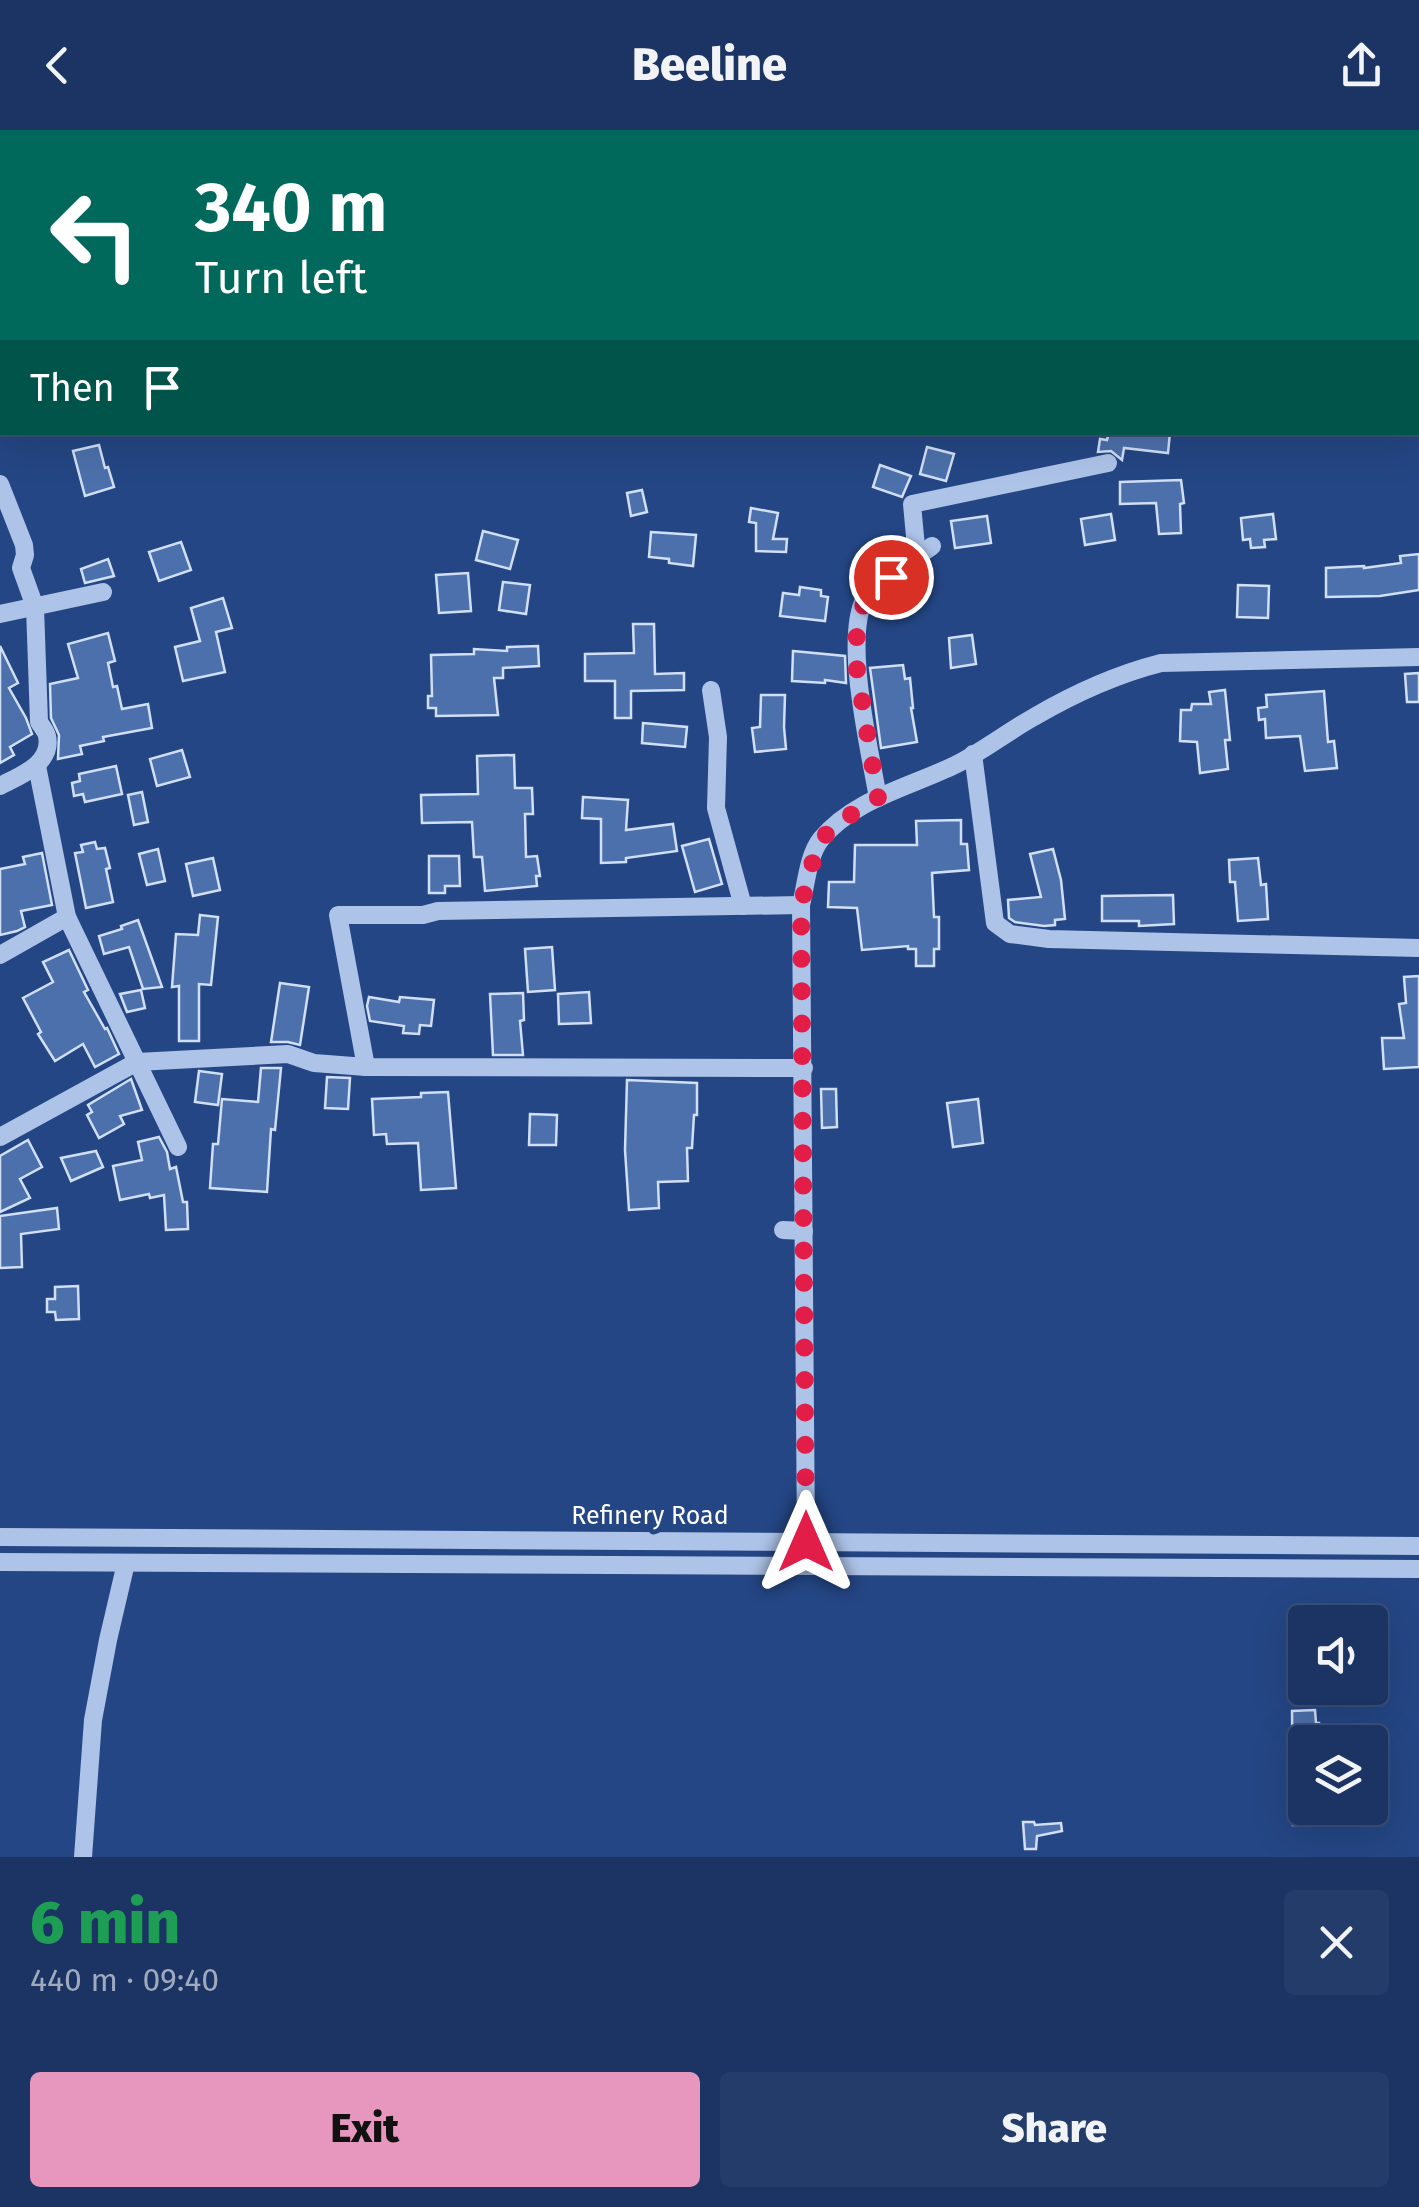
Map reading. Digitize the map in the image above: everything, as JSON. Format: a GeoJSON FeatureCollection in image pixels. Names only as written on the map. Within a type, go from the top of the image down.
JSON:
{"type":"FeatureCollection","features":[{"type":"Feature","properties":{"kind":"street"},"geometry":{"type":"LineString","coordinates":[[917,558],[912,504],[1108,463]]}},
{"type":"Feature","properties":{"kind":"street"},"geometry":{"type":"LineString","coordinates":[[0,484],[24,545],[21,568],[35,607],[39,722],[47,736],[45,752],[37,766],[0,786]]}},
{"type":"Feature","properties":{"kind":"street"},"geometry":{"type":"LineString","coordinates":[[878,798],[856,663],[857,628],[866,596],[932,546]]}},
{"type":"Feature","properties":{"kind":"street"},"geometry":{"type":"LineString","coordinates":[[0,614],[103,592]]}},
{"type":"Feature","properties":{"kind":"street"},"geometry":{"type":"LineString","coordinates":[[806,1542],[801,905],[818,843],[836,824],[878,798],[958,764],[1081,691],[1123,672],[1161,663],[1419,658]]}},
{"type":"Feature","properties":{"kind":"street"},"geometry":{"type":"LineString","coordinates":[[711,690],[718,737],[716,808],[743,906]]}},
{"type":"Feature","properties":{"kind":"street"},"geometry":{"type":"LineString","coordinates":[[973,754],[995,923],[1010,934],[1049,939],[1419,948]]}},
{"type":"Feature","properties":{"kind":"street"},"geometry":{"type":"LineString","coordinates":[[37,766],[67,917],[178,1148]]}},
{"type":"Feature","properties":{"kind":"street"},"geometry":{"type":"LineString","coordinates":[[366,1067],[338,915],[801,905]]}},
{"type":"Feature","properties":{"kind":"street"},"geometry":{"type":"LineString","coordinates":[[0,955],[67,917]]}},
{"type":"Feature","properties":{"kind":"street"},"geometry":{"type":"LineString","coordinates":[[0,1137],[137,1062],[288,1054],[314,1064],[366,1067],[804,1068]]}},
{"type":"Feature","properties":{"kind":"street"},"geometry":{"type":"LineString","coordinates":[[783,1230],[804,1231]]}},
{"type":"Feature","properties":{"kind":"street","name":"Refinery Road"},"geometry":{"type":"LineString","coordinates":[[0,1537],[1419,1546]]}},
{"type":"Feature","properties":{"kind":"street","name":"Refinery Road"},"geometry":{"type":"LineString","coordinates":[[0,1562],[1419,1568]]}},
{"type":"Feature","properties":{"kind":"street"},"geometry":{"type":"LineString","coordinates":[[84,1857],[93,1720],[126,1563]]}},
{"type":"Feature","properties":{"kind":"building"},"geometry":{"type":"Polygon","coordinates":[[[1108,435],[1170,435],[1168,453],[1124,448],[1122,460],[1111,451],[1098,452],[1100,439],[1107,440],[1108,435]]]}},
{"type":"Feature","properties":{"kind":"building"},"geometry":{"type":"Polygon","coordinates":[[[99,445],[114,487],[85,496],[73,451],[99,445]]]}},
{"type":"Feature","properties":{"kind":"building"},"geometry":{"type":"Polygon","coordinates":[[[927,447],[954,454],[946,481],[920,474],[927,447]]]}},
{"type":"Feature","properties":{"kind":"building"},"geometry":{"type":"Polygon","coordinates":[[[880,465],[911,476],[902,497],[873,487],[880,465]]]}},
{"type":"Feature","properties":{"kind":"building"},"geometry":{"type":"Polygon","coordinates":[[[1181,480],[1181,533],[1159,534],[1156,503],[1120,504],[1120,482],[1181,480]]]}},
{"type":"Feature","properties":{"kind":"building"},"geometry":{"type":"Polygon","coordinates":[[[642,490],[647,512],[631,516],[627,493],[642,490]]]}},
{"type":"Feature","properties":{"kind":"building"},"geometry":{"type":"Polygon","coordinates":[[[751,508],[778,513],[773,539],[787,539],[786,552],[756,551],[756,523],[749,522],[751,508]]]}},
{"type":"Feature","properties":{"kind":"building"},"geometry":{"type":"Polygon","coordinates":[[[1111,514],[1115,540],[1085,545],[1081,519],[1111,514]]]}},
{"type":"Feature","properties":{"kind":"building"},"geometry":{"type":"Polygon","coordinates":[[[1273,514],[1276,539],[1264,540],[1265,547],[1251,548],[1250,539],[1243,540],[1241,518],[1273,514]]]}},
{"type":"Feature","properties":{"kind":"building"},"geometry":{"type":"Polygon","coordinates":[[[987,516],[991,543],[955,548],[951,521],[987,516]]]}},
{"type":"Feature","properties":{"kind":"building"},"geometry":{"type":"Polygon","coordinates":[[[483,531],[518,540],[510,569],[476,560],[483,531]]]}},
{"type":"Feature","properties":{"kind":"building"},"geometry":{"type":"Polygon","coordinates":[[[651,532],[696,535],[693,566],[649,557],[651,532]]]}},
{"type":"Feature","properties":{"kind":"building"},"geometry":{"type":"Polygon","coordinates":[[[181,542],[191,570],[159,581],[149,552],[181,542]]]}},
{"type":"Feature","properties":{"kind":"building"},"geometry":{"type":"Polygon","coordinates":[[[1419,554],[1419,590],[1380,596],[1326,597],[1326,568],[1401,563],[1400,556],[1419,554]]]}},
{"type":"Feature","properties":{"kind":"building"},"geometry":{"type":"Polygon","coordinates":[[[108,559],[114,576],[85,583],[81,569],[108,559]]]}},
{"type":"Feature","properties":{"kind":"building"},"geometry":{"type":"Polygon","coordinates":[[[468,573],[471,611],[439,613],[436,575],[468,573]]]}},
{"type":"Feature","properties":{"kind":"building"},"geometry":{"type":"Polygon","coordinates":[[[503,582],[530,585],[526,614],[499,610],[503,582]]]}},
{"type":"Feature","properties":{"kind":"building"},"geometry":{"type":"Polygon","coordinates":[[[1238,585],[1269,586],[1268,618],[1237,617],[1238,585]]]}},
{"type":"Feature","properties":{"kind":"building"},"geometry":{"type":"Polygon","coordinates":[[[800,587],[821,590],[821,596],[828,597],[825,621],[780,616],[783,593],[799,595],[800,587]]]}},
{"type":"Feature","properties":{"kind":"building"},"geometry":{"type":"Polygon","coordinates":[[[223,598],[232,628],[216,632],[225,672],[183,681],[175,647],[200,641],[191,608],[223,598]]]}},
{"type":"Feature","properties":{"kind":"building"},"geometry":{"type":"Polygon","coordinates":[[[633,624],[654,624],[655,674],[684,673],[684,690],[631,691],[631,718],[615,718],[615,681],[585,681],[585,654],[634,653],[633,624]]]}},
{"type":"Feature","properties":{"kind":"building"},"geometry":{"type":"Polygon","coordinates":[[[108,633],[115,661],[108,663],[122,709],[148,704],[152,728],[103,737],[104,741],[80,746],[82,754],[58,759],[59,735],[51,718],[50,684],[78,678],[68,644],[108,633]]]}},
{"type":"Feature","properties":{"kind":"building"},"geometry":{"type":"Polygon","coordinates":[[[972,635],[976,664],[951,668],[949,638],[972,635]]]}},
{"type":"Feature","properties":{"kind":"building"},"geometry":{"type":"Polygon","coordinates":[[[0,646],[18,683],[9,688],[32,734],[10,747],[14,755],[0,763],[0,646]]]}},
{"type":"Feature","properties":{"kind":"building"},"geometry":{"type":"Polygon","coordinates":[[[538,646],[539,666],[503,668],[503,678],[494,678],[498,715],[436,716],[436,708],[428,708],[428,696],[432,696],[431,655],[538,646]]]}},
{"type":"Feature","properties":{"kind":"building"},"geometry":{"type":"Polygon","coordinates":[[[793,651],[845,656],[846,683],[792,681],[793,651]]]}},
{"type":"Feature","properties":{"kind":"building"},"geometry":{"type":"Polygon","coordinates":[[[903,665],[905,679],[910,678],[917,742],[881,748],[870,668],[903,665]]]}},
{"type":"Feature","properties":{"kind":"building"},"geometry":{"type":"Polygon","coordinates":[[[1419,673],[1419,702],[1407,702],[1405,674],[1419,673]]]}},
{"type":"Feature","properties":{"kind":"building"},"geometry":{"type":"Polygon","coordinates":[[[1225,690],[1230,740],[1225,740],[1228,769],[1200,773],[1197,742],[1180,741],[1181,710],[1191,710],[1192,704],[1211,704],[1209,692],[1225,690]]]}},
{"type":"Feature","properties":{"kind":"building"},"geometry":{"type":"Polygon","coordinates":[[[1324,691],[1328,742],[1334,741],[1337,768],[1305,771],[1300,736],[1266,738],[1265,719],[1259,720],[1258,708],[1267,707],[1266,695],[1324,691]]]}},
{"type":"Feature","properties":{"kind":"building"},"geometry":{"type":"Polygon","coordinates":[[[761,695],[785,695],[786,749],[755,752],[752,728],[760,727],[761,695]]]}},
{"type":"Feature","properties":{"kind":"building"},"geometry":{"type":"Polygon","coordinates":[[[643,723],[687,727],[685,747],[642,743],[643,723]]]}},
{"type":"Feature","properties":{"kind":"building"},"geometry":{"type":"Polygon","coordinates":[[[182,750],[190,777],[157,786],[150,759],[182,750]]]}},
{"type":"Feature","properties":{"kind":"building"},"geometry":{"type":"Polygon","coordinates":[[[514,755],[515,788],[532,788],[533,814],[525,814],[526,857],[537,856],[540,876],[536,876],[537,886],[485,891],[482,857],[474,857],[472,822],[422,823],[421,795],[478,794],[477,756],[514,755]]]}},
{"type":"Feature","properties":{"kind":"building"},"geometry":{"type":"Polygon","coordinates":[[[116,766],[122,794],[85,802],[83,794],[74,796],[72,783],[80,781],[79,774],[116,766]]]}},
{"type":"Feature","properties":{"kind":"building"},"geometry":{"type":"Polygon","coordinates":[[[142,792],[148,822],[134,825],[128,795],[142,792]]]}},
{"type":"Feature","properties":{"kind":"building"},"geometry":{"type":"Polygon","coordinates":[[[583,797],[628,800],[626,830],[673,824],[677,851],[601,863],[601,819],[582,818],[583,797]]]}},
{"type":"Feature","properties":{"kind":"building"},"geometry":{"type":"Polygon","coordinates":[[[961,820],[961,844],[967,844],[969,870],[932,873],[934,917],[939,917],[939,949],[934,949],[934,966],[916,966],[916,949],[908,946],[862,950],[857,908],[828,907],[829,882],[854,882],[855,845],[917,845],[916,821],[961,820]]]}},
{"type":"Feature","properties":{"kind":"building"},"geometry":{"type":"Polygon","coordinates":[[[709,839],[722,884],[695,892],[682,846],[709,839]]]}},
{"type":"Feature","properties":{"kind":"building"},"geometry":{"type":"Polygon","coordinates":[[[95,842],[97,849],[105,848],[113,902],[86,908],[75,853],[83,852],[81,845],[95,842]]]}},
{"type":"Feature","properties":{"kind":"building"},"geometry":{"type":"Polygon","coordinates":[[[158,849],[165,881],[147,885],[139,854],[158,849]]]}},
{"type":"Feature","properties":{"kind":"building"},"geometry":{"type":"Polygon","coordinates":[[[1053,849],[1065,919],[1044,926],[1015,922],[1009,918],[1008,900],[1041,897],[1030,854],[1053,849]]]}},
{"type":"Feature","properties":{"kind":"building"},"geometry":{"type":"Polygon","coordinates":[[[42,853],[52,905],[21,911],[25,927],[0,935],[0,869],[25,864],[23,857],[42,853]]]}},
{"type":"Feature","properties":{"kind":"building"},"geometry":{"type":"Polygon","coordinates":[[[429,856],[459,856],[460,886],[445,886],[445,893],[429,893],[429,856]]]}},
{"type":"Feature","properties":{"kind":"building"},"geometry":{"type":"Polygon","coordinates":[[[213,858],[220,890],[193,896],[186,864],[213,858]]]}},
{"type":"Feature","properties":{"kind":"building"},"geometry":{"type":"Polygon","coordinates":[[[1258,858],[1261,885],[1266,884],[1268,919],[1238,921],[1229,860],[1258,858]]]}},
{"type":"Feature","properties":{"kind":"building"},"geometry":{"type":"Polygon","coordinates":[[[1173,895],[1174,924],[1139,926],[1139,921],[1102,921],[1102,896],[1173,895]]]}},
{"type":"Feature","properties":{"kind":"building"},"geometry":{"type":"Polygon","coordinates":[[[200,915],[218,917],[211,985],[199,984],[199,1041],[179,1041],[179,986],[172,987],[176,934],[198,935],[200,915]]]}},
{"type":"Feature","properties":{"kind":"building"},"geometry":{"type":"Polygon","coordinates":[[[138,920],[162,987],[143,989],[129,947],[104,954],[99,936],[138,920]]]}},
{"type":"Feature","properties":{"kind":"building"},"geometry":{"type":"Polygon","coordinates":[[[552,947],[555,990],[528,992],[525,949],[552,947]]]}},
{"type":"Feature","properties":{"kind":"building"},"geometry":{"type":"Polygon","coordinates":[[[69,950],[88,990],[84,992],[119,1054],[95,1067],[83,1044],[55,1061],[23,998],[53,982],[43,962],[69,950]]]}},
{"type":"Feature","properties":{"kind":"building"},"geometry":{"type":"Polygon","coordinates":[[[1419,976],[1419,1067],[1384,1069],[1382,1038],[1404,1038],[1399,1004],[1406,1003],[1404,977],[1419,976]]]}},
{"type":"Feature","properties":{"kind":"building"},"geometry":{"type":"Polygon","coordinates":[[[280,983],[309,987],[300,1045],[271,1042],[280,983]]]}},
{"type":"Feature","properties":{"kind":"building"},"geometry":{"type":"Polygon","coordinates":[[[141,990],[145,1008],[127,1012],[120,994],[141,990]]]}},
{"type":"Feature","properties":{"kind":"building"},"geometry":{"type":"Polygon","coordinates":[[[589,992],[591,1023],[559,1024],[558,994],[589,992]]]}},
{"type":"Feature","properties":{"kind":"building"},"geometry":{"type":"Polygon","coordinates":[[[523,993],[523,1055],[493,1055],[490,994],[523,993]]]}},
{"type":"Feature","properties":{"kind":"building"},"geometry":{"type":"Polygon","coordinates":[[[369,997],[399,1002],[400,997],[434,1000],[431,1026],[420,1025],[419,1034],[403,1033],[404,1026],[370,1021],[369,997]]]}},
{"type":"Feature","properties":{"kind":"building"},"geometry":{"type":"Polygon","coordinates":[[[261,1068],[281,1068],[275,1130],[271,1129],[267,1192],[210,1188],[222,1099],[258,1102],[261,1068]]]}},
{"type":"Feature","properties":{"kind":"building"},"geometry":{"type":"Polygon","coordinates":[[[199,1071],[222,1074],[218,1105],[195,1102],[199,1071]]]}},
{"type":"Feature","properties":{"kind":"building"},"geometry":{"type":"Polygon","coordinates":[[[327,1077],[350,1078],[348,1109],[325,1108],[327,1077]]]}},
{"type":"Feature","properties":{"kind":"building"},"geometry":{"type":"Polygon","coordinates":[[[131,1079],[142,1110],[120,1116],[124,1124],[99,1138],[87,1115],[92,1112],[88,1105],[131,1079]]]}},
{"type":"Feature","properties":{"kind":"building"},"geometry":{"type":"Polygon","coordinates":[[[627,1080],[697,1083],[692,1148],[687,1148],[688,1181],[658,1182],[659,1208],[629,1210],[625,1150],[627,1080]]]}},
{"type":"Feature","properties":{"kind":"building"},"geometry":{"type":"Polygon","coordinates":[[[821,1089],[836,1089],[837,1127],[822,1128],[821,1089]]]}},
{"type":"Feature","properties":{"kind":"building"},"geometry":{"type":"Polygon","coordinates":[[[448,1092],[456,1188],[421,1190],[418,1143],[387,1144],[386,1134],[374,1135],[372,1099],[448,1092]]]}},
{"type":"Feature","properties":{"kind":"building"},"geometry":{"type":"Polygon","coordinates":[[[978,1099],[983,1143],[953,1147],[947,1103],[978,1099]]]}},
{"type":"Feature","properties":{"kind":"building"},"geometry":{"type":"Polygon","coordinates":[[[530,1114],[557,1115],[556,1145],[529,1145],[530,1114]]]}},
{"type":"Feature","properties":{"kind":"building"},"geometry":{"type":"Polygon","coordinates":[[[159,1137],[170,1169],[176,1167],[183,1202],[187,1202],[188,1229],[166,1230],[164,1195],[120,1200],[113,1166],[142,1160],[138,1142],[159,1137]]]}},
{"type":"Feature","properties":{"kind":"building"},"geometry":{"type":"Polygon","coordinates":[[[28,1140],[42,1167],[20,1179],[30,1198],[0,1212],[0,1156],[28,1140]]]}},
{"type":"Feature","properties":{"kind":"building"},"geometry":{"type":"Polygon","coordinates":[[[96,1151],[103,1167],[71,1181],[61,1158],[96,1151]]]}},
{"type":"Feature","properties":{"kind":"building"},"geometry":{"type":"Polygon","coordinates":[[[57,1208],[59,1229],[21,1234],[22,1267],[0,1268],[0,1216],[57,1208]]]}},
{"type":"Feature","properties":{"kind":"building"},"geometry":{"type":"Polygon","coordinates":[[[78,1286],[79,1319],[56,1320],[55,1312],[47,1312],[47,1299],[55,1299],[55,1287],[78,1286]]]}},
{"type":"Feature","properties":{"kind":"building"},"geometry":{"type":"Polygon","coordinates":[[[1315,1710],[1319,1725],[1292,1725],[1292,1711],[1315,1710]]]}},
{"type":"Feature","properties":{"kind":"building"},"geometry":{"type":"Polygon","coordinates":[[[1023,1822],[1061,1823],[1062,1831],[1037,1836],[1036,1849],[1025,1849],[1023,1822]]]}},
{"type":"Feature","properties":{"kind":"route"},"geometry":{"type":"LineString","coordinates":[[806,1542],[801,905],[818,843],[836,824],[878,798],[856,663],[857,628],[866,596],[891,577]]}}]}
